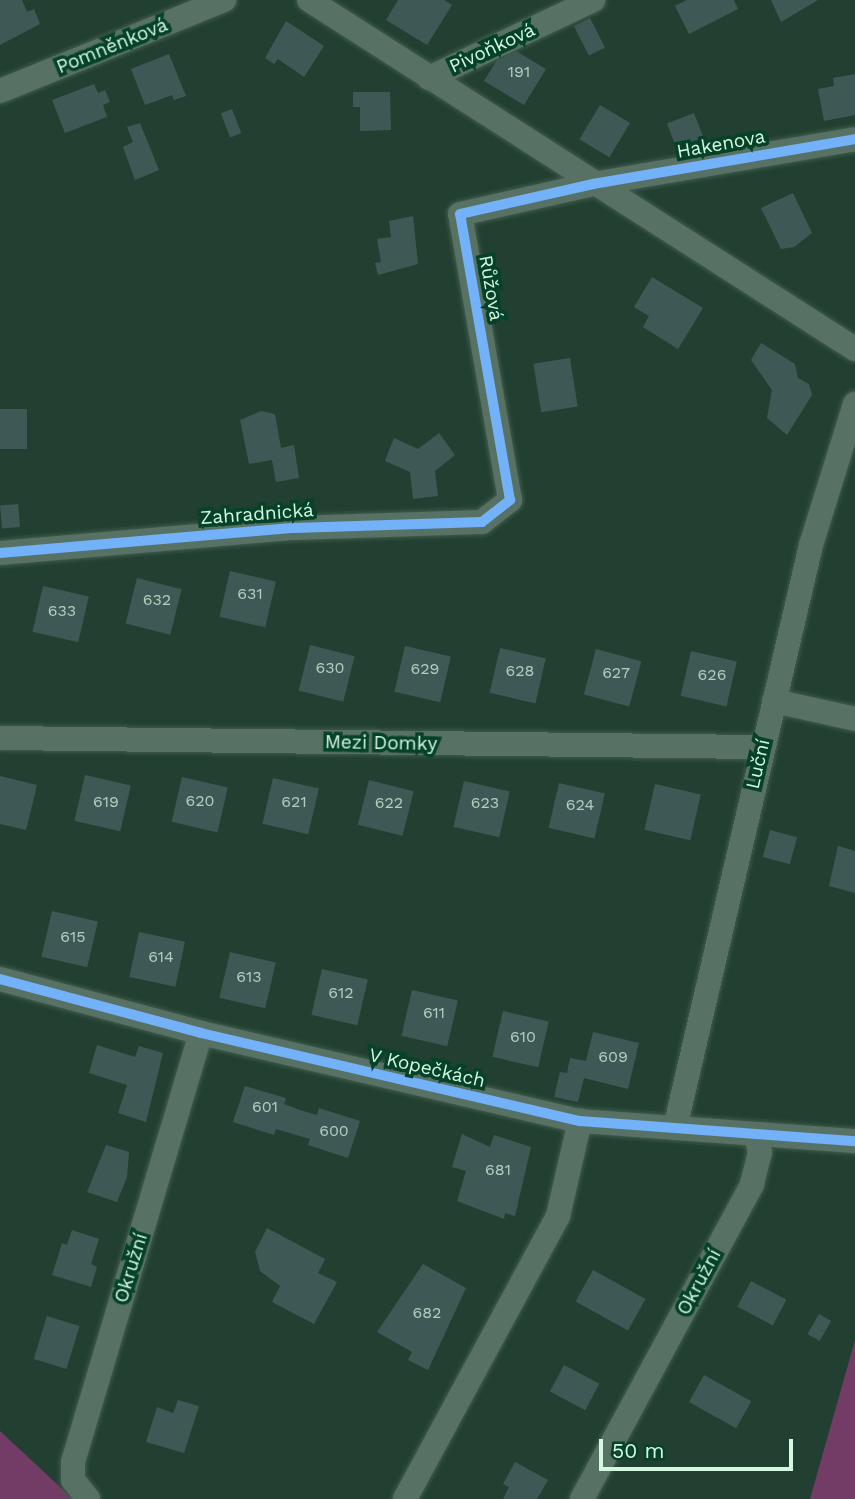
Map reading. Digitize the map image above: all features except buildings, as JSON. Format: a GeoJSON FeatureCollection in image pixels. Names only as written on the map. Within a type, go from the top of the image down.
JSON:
{"type":"FeatureCollection","features":[{"type":"Feature","properties":{"kind":"street","name":"Pomněnková"},"geometry":{"type":"LineString","coordinates":[[0,91],[224,0]]}},
{"type":"Feature","properties":{"kind":"street"},"geometry":{"type":"LineString","coordinates":[[309,0],[855,349]]}},
{"type":"Feature","properties":{"kind":"street","name":"Pivoňková"},"geometry":{"type":"LineString","coordinates":[[429,78],[593,0]]}},
{"type":"Feature","properties":{"kind":"street","name":"Hakenova"},"geometry":{"type":"LineString","coordinates":[[593,184],[855,139]]}},
{"type":"Feature","properties":{"kind":"street","name":"Růžová"},"geometry":{"type":"LineString","coordinates":[[510,500],[460,214],[593,184]]}},
{"type":"Feature","properties":{"kind":"street","name":"Luční"},"geometry":{"type":"LineString","coordinates":[[675,1128],[761,747],[811,545],[855,404]]}},
{"type":"Feature","properties":{"kind":"street","name":"Zahradnická"},"geometry":{"type":"LineString","coordinates":[[0,553],[293,527],[482,522],[510,500]]}},
{"type":"Feature","properties":{"kind":"street"},"geometry":{"type":"LineString","coordinates":[[774,701],[855,719]]}},
{"type":"Feature","properties":{"kind":"street","name":"Mezi Domky"},"geometry":{"type":"LineString","coordinates":[[0,738],[761,747]]}},
{"type":"Feature","properties":{"kind":"street","name":"V Kopečkách"},"geometry":{"type":"LineString","coordinates":[[0,979],[201,1033],[580,1121],[855,1141]]}},
{"type":"Feature","properties":{"kind":"street","name":"Okružní"},"geometry":{"type":"LineString","coordinates":[[88,1499],[73,1480],[73,1462],[201,1033]]}},
{"type":"Feature","properties":{"kind":"street"},"geometry":{"type":"LineString","coordinates":[[405,1499],[558,1216],[580,1121]]}},
{"type":"Feature","properties":{"kind":"street","name":"Okružní"},"geometry":{"type":"LineString","coordinates":[[582,1499],[752,1184],[760,1153],[756,1135]]}},
{"type":"Feature","properties":{"kind":"shaded area"},"geometry":{"type":"Polygon","coordinates":[[[855,1340],[855,1499],[810,1499],[855,1340]]]}},
{"type":"Feature","properties":{"kind":"shaded area"},"geometry":{"type":"Polygon","coordinates":[[[0,1431],[73,1499],[0,1499],[0,1431]]]}},
{"type":"Feature","properties":{"kind":"cycle path"},"geometry":{"type":"LineString","coordinates":[[0,553],[294,528],[482,522],[510,500],[460,214],[593,184],[855,139]]}},
{"type":"Feature","properties":{"kind":"cycle path"},"geometry":{"type":"LineString","coordinates":[[0,979],[201,1033],[580,1121],[855,1141]]}}]}
